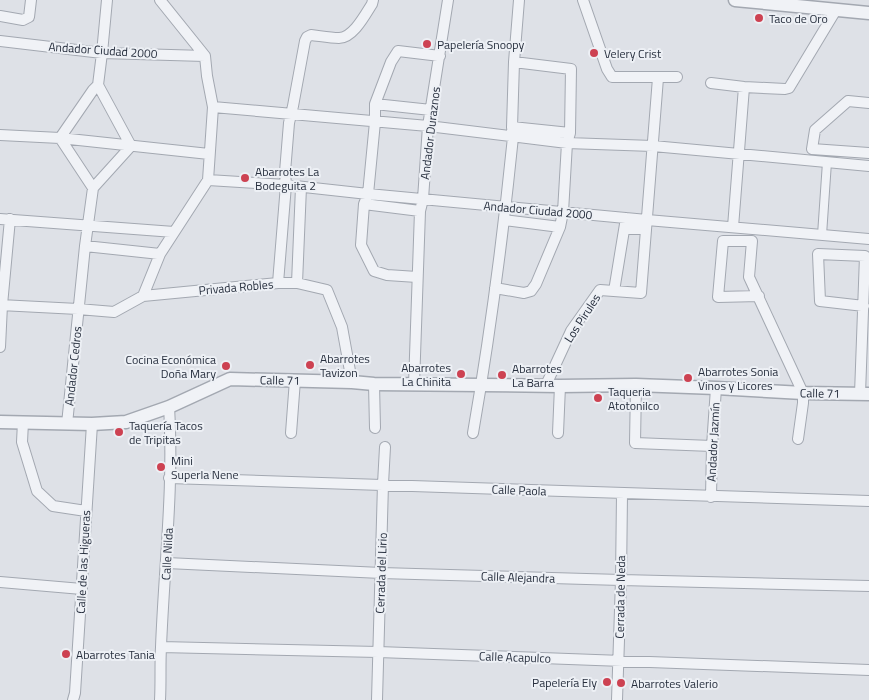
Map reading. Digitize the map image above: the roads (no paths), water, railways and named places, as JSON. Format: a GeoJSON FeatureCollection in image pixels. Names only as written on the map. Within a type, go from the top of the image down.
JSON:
{"type":"FeatureCollection","features":[{"type":"Feature","properties":{"kind":"street"},"geometry":{"type":"LineString","coordinates":[[0,16],[23,20],[29,18],[31,0]]}},
{"type":"Feature","properties":{"kind":"street"},"geometry":{"type":"LineString","coordinates":[[106,0],[98,85],[131,146]]}},
{"type":"Feature","properties":{"kind":"street"},"geometry":{"type":"LineString","coordinates":[[143,296],[160,254],[208,180],[213,107],[206,56],[160,0]]}},
{"type":"Feature","properties":{"kind":"street"},"geometry":{"type":"LineString","coordinates":[[278,283],[289,123],[307,36],[340,38],[347,36],[352,32],[373,0]]}},
{"type":"Feature","properties":{"kind":"street","name":"Andador Duraznos"},"geometry":{"type":"LineString","coordinates":[[414,384],[420,211],[423,199],[428,126],[448,0]]}},
{"type":"Feature","properties":{"kind":"street"},"geometry":{"type":"LineString","coordinates":[[473,433],[482,385],[506,207],[513,132],[514,62],[519,0]]}},
{"type":"Feature","properties":{"kind":"street"},"geometry":{"type":"LineString","coordinates":[[583,0],[607,69],[612,77],[677,77]]}},
{"type":"Feature","properties":{"kind":"street"},"geometry":{"type":"LineString","coordinates":[[735,0],[811,4],[836,10],[869,13]]}},
{"type":"Feature","properties":{"kind":"street"},"geometry":{"type":"LineString","coordinates":[[711,83],[744,87],[789,88],[836,10]]}},
{"type":"Feature","properties":{"kind":"street","name":"Andador Ciudad 2000"},"geometry":{"type":"LineString","coordinates":[[0,41],[102,53],[206,56]]}},
{"type":"Feature","properties":{"kind":"street"},"geometry":{"type":"LineString","coordinates":[[417,276],[387,275],[374,271],[361,245],[375,122],[375,104],[391,62],[398,51],[440,56]]}},
{"type":"Feature","properties":{"kind":"street"},"geometry":{"type":"LineString","coordinates":[[495,288],[524,293],[531,291],[536,284],[560,228],[563,212],[571,69],[514,62]]}},
{"type":"Feature","properties":{"kind":"street"},"geometry":{"type":"LineString","coordinates":[[647,225],[658,78]]}},
{"type":"Feature","properties":{"kind":"street"},"geometry":{"type":"LineString","coordinates":[[60,138],[98,85]]}},
{"type":"Feature","properties":{"kind":"street"},"geometry":{"type":"LineString","coordinates":[[733,227],[744,87]]}},
{"type":"Feature","properties":{"kind":"street"},"geometry":{"type":"LineString","coordinates":[[869,103],[848,101],[815,130],[812,150],[869,153]]}},
{"type":"Feature","properties":{"kind":"street"},"geometry":{"type":"LineString","coordinates":[[375,104],[432,110]]}},
{"type":"Feature","properties":{"kind":"street"},"geometry":{"type":"LineString","coordinates":[[213,107],[513,132],[869,166]]}},
{"type":"Feature","properties":{"kind":"street"},"geometry":{"type":"LineString","coordinates":[[0,135],[60,138],[209,154]]}},
{"type":"Feature","properties":{"kind":"street"},"geometry":{"type":"LineString","coordinates":[[60,138],[93,188],[131,146]]}},
{"type":"Feature","properties":{"kind":"street"},"geometry":{"type":"LineString","coordinates":[[822,235],[827,162]]}},
{"type":"Feature","properties":{"kind":"street","name":"Andador Ciudad 2000"},"geometry":{"type":"LineString","coordinates":[[208,180],[286,184],[366,199],[423,199],[563,212],[626,224],[733,227],[869,239]]}},
{"type":"Feature","properties":{"kind":"street"},"geometry":{"type":"LineString","coordinates":[[297,283],[301,187]]}},
{"type":"Feature","properties":{"kind":"street","name":"Andador Cedros"},"geometry":{"type":"LineString","coordinates":[[67,424],[87,225],[93,188]]}},
{"type":"Feature","properties":{"kind":"street"},"geometry":{"type":"LineString","coordinates":[[366,199],[420,211]]}},
{"type":"Feature","properties":{"kind":"street"},"geometry":{"type":"LineString","coordinates":[[0,347],[5,219],[174,232]]}},
{"type":"Feature","properties":{"kind":"street"},"geometry":{"type":"LineString","coordinates":[[504,220],[560,228]]}},
{"type":"Feature","properties":{"kind":"street","name":"Los Pirules"},"geometry":{"type":"LineString","coordinates":[[614,291],[626,224]]}},
{"type":"Feature","properties":{"kind":"street","name":"Los Pirules"},"geometry":{"type":"LineString","coordinates":[[546,385],[571,331],[600,290],[641,293],[647,225]]}},
{"type":"Feature","properties":{"kind":"street"},"geometry":{"type":"LineString","coordinates":[[759,296],[718,297],[723,241],[752,241],[749,276],[759,296],[803,393],[798,440]]}},
{"type":"Feature","properties":{"kind":"street"},"geometry":{"type":"LineString","coordinates":[[85,246],[160,254]]}},
{"type":"Feature","properties":{"kind":"street"},"geometry":{"type":"LineString","coordinates":[[864,306],[820,301],[818,254],[865,256],[864,394]]}},
{"type":"Feature","properties":{"kind":"street","name":"Privada Robles"},"geometry":{"type":"LineString","coordinates":[[143,296],[278,283],[297,283],[327,290],[342,327],[352,382]]}},
{"type":"Feature","properties":{"kind":"street","name":"Andador Cedros"},"geometry":{"type":"LineString","coordinates":[[1,305],[114,312],[143,296]]}},
{"type":"Feature","properties":{"kind":"street","name":"Calle 71"},"geometry":{"type":"LineString","coordinates":[[0,422],[92,424],[126,422],[169,407],[230,379],[374,384],[636,385],[864,394]]}},
{"type":"Feature","properties":{"kind":"street"},"geometry":{"type":"LineString","coordinates":[[291,433],[295,380]]}},
{"type":"Feature","properties":{"kind":"street"},"geometry":{"type":"LineString","coordinates":[[374,384],[375,428]]}},
{"type":"Feature","properties":{"kind":"street"},"geometry":{"type":"LineString","coordinates":[[636,385],[635,443],[712,446]]}},
{"type":"Feature","properties":{"kind":"street"},"geometry":{"type":"LineString","coordinates":[[558,433],[560,386]]}},
{"type":"Feature","properties":{"kind":"street","name":"Andador Jazmín"},"geometry":{"type":"LineString","coordinates":[[711,497],[716,388]]}},
{"type":"Feature","properties":{"kind":"street","name":"Calle Nilda"},"geometry":{"type":"LineString","coordinates":[[160,700],[169,478],[169,407]]}},
{"type":"Feature","properties":{"kind":"street"},"geometry":{"type":"LineString","coordinates":[[23,422],[22,442],[37,492],[53,506],[86,511]]}},
{"type":"Feature","properties":{"kind":"street","name":"Calle de las Higueras"},"geometry":{"type":"LineString","coordinates":[[73,700],[75,694],[92,424]]}},
{"type":"Feature","properties":{"kind":"street","name":"Cerrada del Lirio"},"geometry":{"type":"LineString","coordinates":[[377,700],[385,447]]}},
{"type":"Feature","properties":{"kind":"street","name":"Calle Paola"},"geometry":{"type":"LineString","coordinates":[[169,478],[869,501]]}},
{"type":"Feature","properties":{"kind":"street","name":"Cerrada de Neda"},"geometry":{"type":"LineString","coordinates":[[617,700],[622,494]]}},
{"type":"Feature","properties":{"kind":"street","name":"Calle Alejandra"},"geometry":{"type":"LineString","coordinates":[[166,562],[381,572],[869,586]]}},
{"type":"Feature","properties":{"kind":"street"},"geometry":{"type":"LineString","coordinates":[[0,582],[82,589]]}},
{"type":"Feature","properties":{"kind":"street","name":"Calle Acapulco"},"geometry":{"type":"LineString","coordinates":[[161,646],[869,670]]}},
{"type":"Feature","properties":{"kind":"place","name":"Taco de Oro"},"geometry":{"type":"Point","coordinates":[759,18]}},
{"type":"Feature","properties":{"kind":"place","name":"Papelería Snoopy"},"geometry":{"type":"Point","coordinates":[427,44]}},
{"type":"Feature","properties":{"kind":"place","name":"Velery Crist"},"geometry":{"type":"Point","coordinates":[594,53]}},
{"type":"Feature","properties":{"kind":"place","name":"Abarrotes La Bodeguita 2"},"geometry":{"type":"Point","coordinates":[245,178]}},
{"type":"Feature","properties":{"kind":"place","name":"Abarrotes Tavizon"},"geometry":{"type":"Point","coordinates":[310,365]}},
{"type":"Feature","properties":{"kind":"place","name":"Cocina Económica Doña Mary"},"geometry":{"type":"Point","coordinates":[226,366]}},
{"type":"Feature","properties":{"kind":"place","name":"Abarrotes La Chinita"},"geometry":{"type":"Point","coordinates":[461,374]}},
{"type":"Feature","properties":{"kind":"place","name":"Abarrotes La Barra"},"geometry":{"type":"Point","coordinates":[502,375]}},
{"type":"Feature","properties":{"kind":"place","name":"Abarrotes Sonia Vinos y Licores"},"geometry":{"type":"Point","coordinates":[688,378]}},
{"type":"Feature","properties":{"kind":"place","name":"Taqueria Atotonilco"},"geometry":{"type":"Point","coordinates":[598,398]}},
{"type":"Feature","properties":{"kind":"place","name":"Taquería Tacos de Tripitas"},"geometry":{"type":"Point","coordinates":[119,432]}},
{"type":"Feature","properties":{"kind":"place","name":"Mini Superla Nene"},"geometry":{"type":"Point","coordinates":[161,467]}},
{"type":"Feature","properties":{"kind":"place","name":"Abarrotes Tania"},"geometry":{"type":"Point","coordinates":[66,654]}},
{"type":"Feature","properties":{"kind":"place","name":"Papelería Ely"},"geometry":{"type":"Point","coordinates":[607,682]}},
{"type":"Feature","properties":{"kind":"place","name":"Abarrotes Valerio"},"geometry":{"type":"Point","coordinates":[621,683]}}]}
